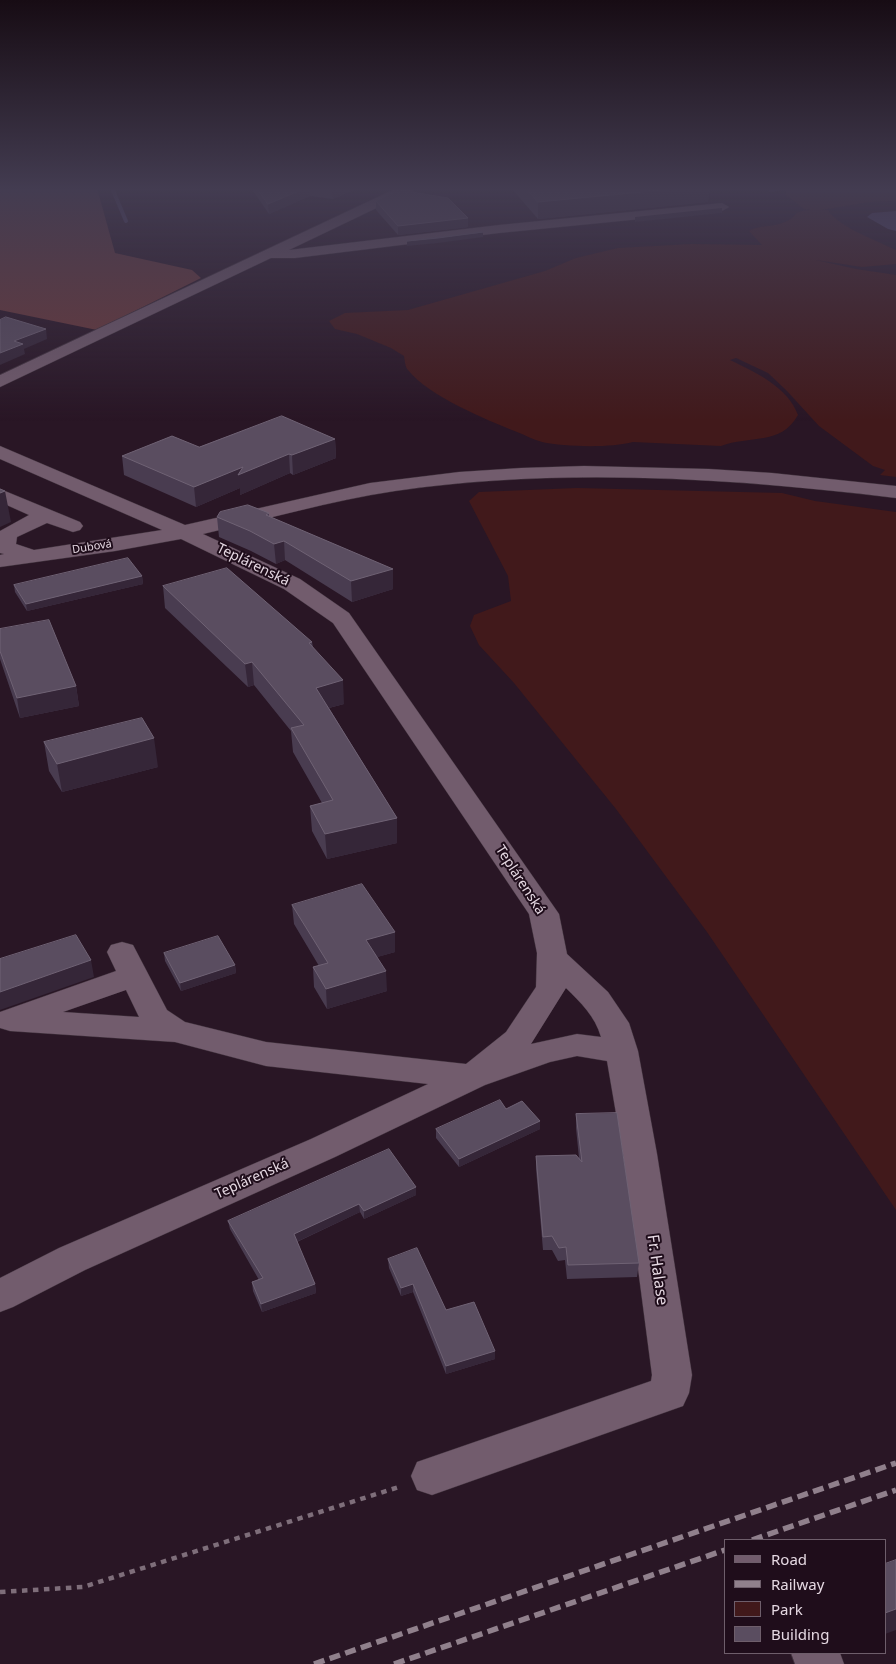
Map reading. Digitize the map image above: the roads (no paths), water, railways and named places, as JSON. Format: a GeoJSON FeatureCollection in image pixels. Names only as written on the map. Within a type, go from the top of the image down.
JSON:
{"type":"FeatureCollection","features":[{"type":"Feature","properties":{"kind":"street"},"geometry":{"type":"LineString","coordinates":[[0,382],[243,266]]}},
{"type":"Feature","properties":{"kind":"street","name":"Teplárenská"},"geometry":{"type":"LineString","coordinates":[[0,452],[183,532],[292,584],[341,618],[544,914],[552,957],[551,988],[516,1040],[473,1077],[323,1148],[72,1259],[0,1296]]}},
{"type":"Feature","properties":{"kind":"street","name":"Dubová"},"geometry":{"type":"LineString","coordinates":[[3,545],[34,557],[183,532],[330,497],[395,486],[476,476],[584,472],[664,473],[837,485],[896,492]]}},
{"type":"Feature","properties":{"kind":"street"},"geometry":{"type":"LineString","coordinates":[[0,495],[73,526]]}},
{"type":"Feature","properties":{"kind":"street"},"geometry":{"type":"LineString","coordinates":[[3,545],[46,516]]}},
{"type":"Feature","properties":{"kind":"street"},"geometry":{"type":"LineString","coordinates":[[5,1022],[175,1031],[266,1054],[473,1077],[545,1050],[576,1045],[622,1051],[613,1023],[597,1000],[552,957]]}},
{"type":"Feature","properties":{"kind":"street"},"geometry":{"type":"LineString","coordinates":[[5,1022],[128,964],[155,1017],[175,1031]]}},
{"type":"Feature","properties":{"kind":"street","name":"Fr. Halase"},"geometry":{"type":"LineString","coordinates":[[432,1476],[669,1393],[672,1375],[640,1154],[622,1051]]}},
{"type":"Feature","properties":{"kind":"railway"},"geometry":{"type":"LineString","coordinates":[[314,1664],[896,1463]]}},
{"type":"Feature","properties":{"kind":"railway"},"geometry":{"type":"LineString","coordinates":[[755,1539],[896,1490]]}},
{"type":"Feature","properties":{"kind":"railway"},"geometry":{"type":"LineString","coordinates":[[394,1664],[724,1550]]}}]}
